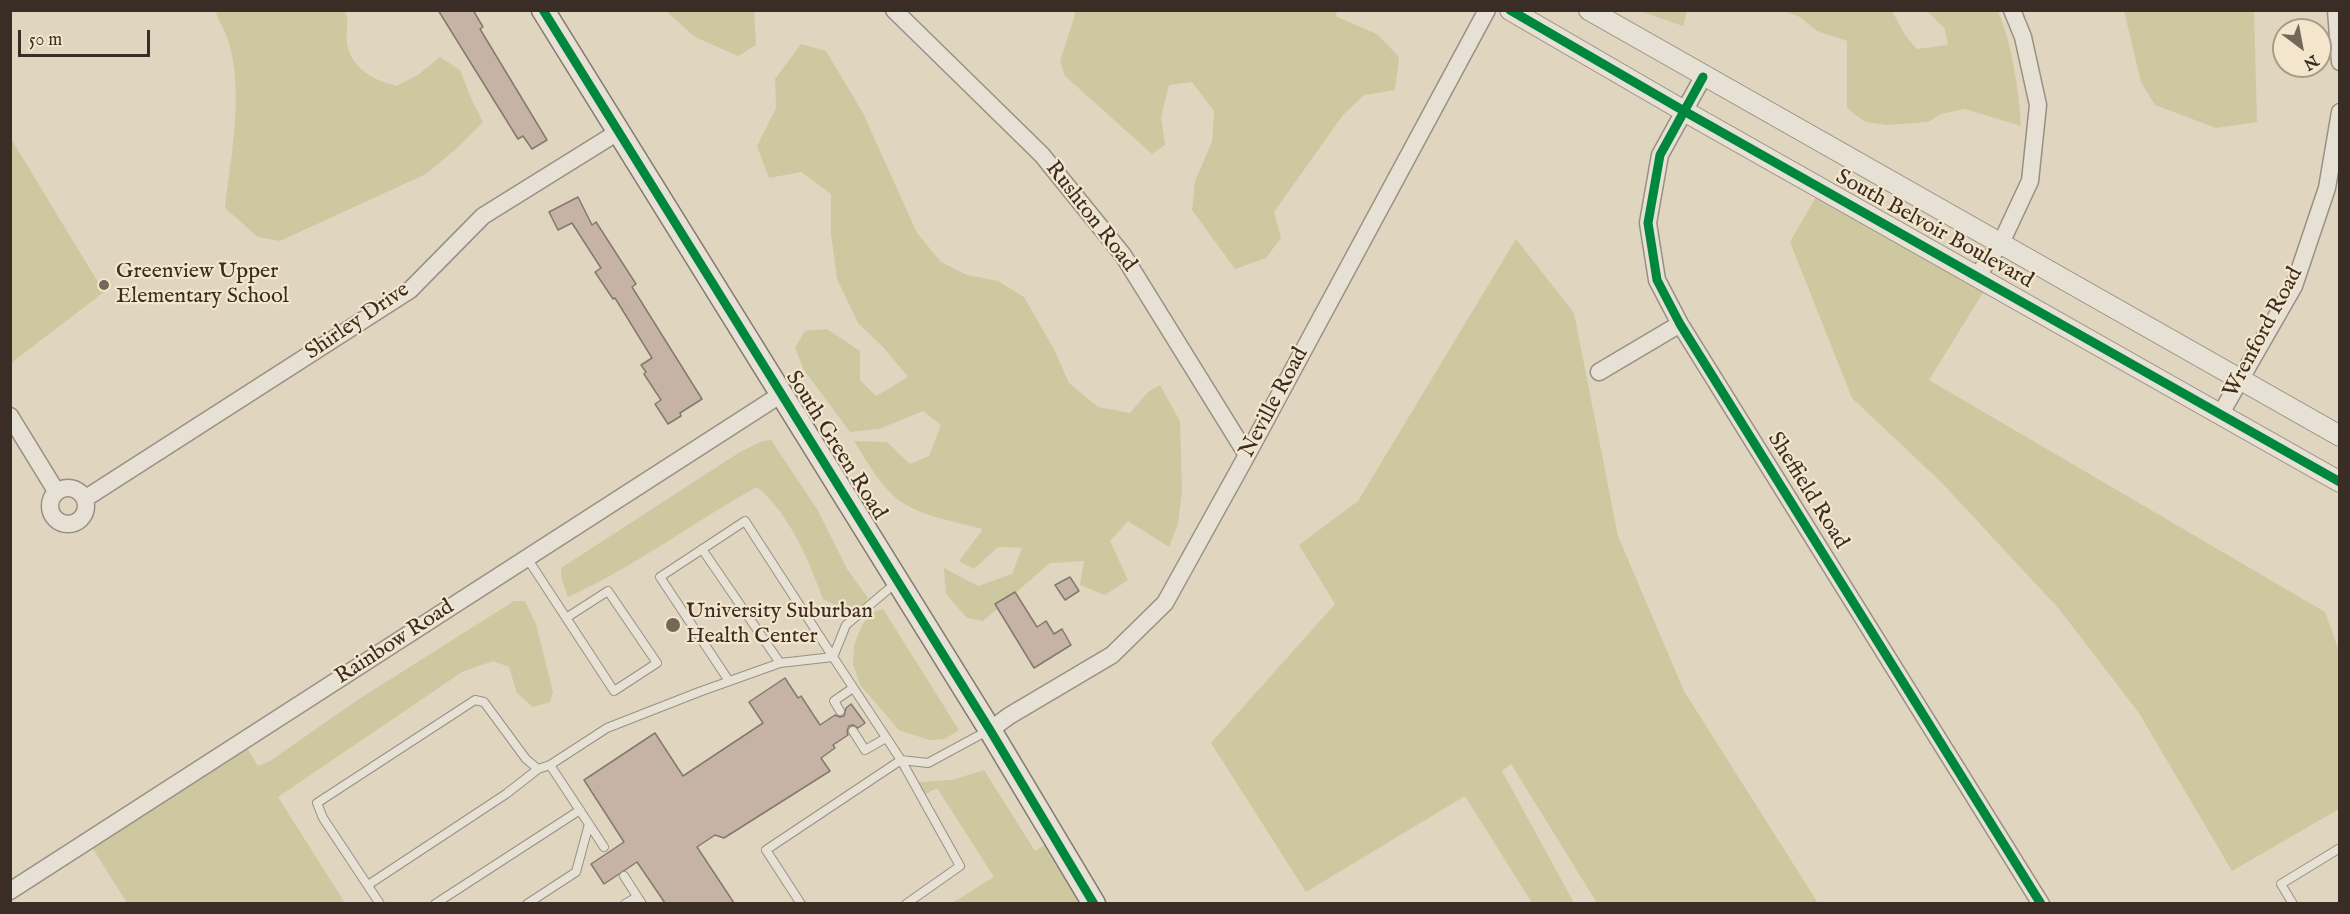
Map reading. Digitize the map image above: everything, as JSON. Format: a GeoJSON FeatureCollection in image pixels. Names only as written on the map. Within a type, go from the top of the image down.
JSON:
{"type":"FeatureCollection","features":[{"type":"Feature","properties":{"kind":"main road","name":"South Green Road"},"geometry":{"type":"LineString","coordinates":[[543,10],[990,730],[1094,903]]}},
{"type":"Feature","properties":{"kind":"street","name":"Rushton Road"},"geometry":{"type":"LineString","coordinates":[[894,10],[1042,155],[1123,255],[1247,455]]}},
{"type":"Feature","properties":{"kind":"street","name":"Neville Road"},"geometry":{"type":"LineString","coordinates":[[990,730],[1009,716],[1112,655],[1165,603],[1487,10]]}},
{"type":"Feature","properties":{"kind":"street","name":"South Belvoir Boulevard"},"geometry":{"type":"LineString","coordinates":[[1510,10],[2340,482]]}},
{"type":"Feature","properties":{"kind":"street","name":"South Belvoir Boulevard"},"geometry":{"type":"LineString","coordinates":[[1589,10],[1703,77],[2340,436]]}},
{"type":"Feature","properties":{"kind":"street"},"geometry":{"type":"LineString","coordinates":[[1977,276],[2001,243],[2030,182],[2038,105],[2023,37],[2012,10]]}},
{"type":"Feature","properties":{"kind":"street"},"geometry":{"type":"LineString","coordinates":[[2336,10],[2340,62]]}},
{"type":"Feature","properties":{"kind":"street","name":"Sheffield Road"},"geometry":{"type":"LineString","coordinates":[[1703,77],[1660,155],[1648,223],[1657,280],[1680,324],[2041,903]]}},
{"type":"Feature","properties":{"kind":"street","name":"Wrenford Road"},"geometry":{"type":"LineString","coordinates":[[2220,415],[2294,286],[2327,188],[2340,112]]}},
{"type":"Feature","properties":{"kind":"street","name":"Shirley Drive"},"geometry":{"type":"LineString","coordinates":[[86,498],[410,290],[483,216],[618,132]]}},
{"type":"Feature","properties":{"kind":"street"},"geometry":{"type":"LineString","coordinates":[[1599,372],[1680,324]]}},
{"type":"Feature","properties":{"kind":"street","name":"Rainbow Road"},"geometry":{"type":"LineString","coordinates":[[10,891],[780,395]]}},
{"type":"Feature","properties":{"kind":"street"},"geometry":{"type":"LineString","coordinates":[[10,416],[56,491]]}},
{"type":"Feature","properties":{"kind":"street"},"geometry":{"type":"LineString","coordinates":[[65,487],[77,489],[86,498],[87,506],[80,520],[73,524],[58,521],[50,507],[56,491],[65,487]]}},
{"type":"Feature","properties":{"kind":"lane"},"geometry":{"type":"LineString","coordinates":[[729,681],[660,577],[746,521],[901,760],[960,866],[906,903]]}},
{"type":"Feature","properties":{"kind":"lane"},"geometry":{"type":"LineString","coordinates":[[702,549],[780,663]]}},
{"type":"Feature","properties":{"kind":"lane"},"geometry":{"type":"LineString","coordinates":[[526,558],[614,691],[657,663],[608,591],[566,618]]}},
{"type":"Feature","properties":{"kind":"lane"},"geometry":{"type":"LineString","coordinates":[[833,657],[846,625],[897,582]]}},
{"type":"Feature","properties":{"kind":"lane"},"geometry":{"type":"LineString","coordinates":[[368,885],[506,795],[538,769],[550,765],[607,728],[780,663],[833,657]]}},
{"type":"Feature","properties":{"kind":"lane"},"geometry":{"type":"LineString","coordinates":[[840,711],[834,701],[853,688]]}},
{"type":"Feature","properties":{"kind":"lane"},"geometry":{"type":"LineString","coordinates":[[380,903],[323,818],[317,803],[475,700],[484,702],[526,759],[538,769]]}},
{"type":"Feature","properties":{"kind":"lane"},"geometry":{"type":"LineString","coordinates":[[801,903],[766,850],[901,760],[928,763],[990,730]]}},
{"type":"Feature","properties":{"kind":"lane"},"geometry":{"type":"LineString","coordinates":[[853,731],[865,750],[886,738]]}},
{"type":"Feature","properties":{"kind":"lane"},"geometry":{"type":"LineString","coordinates":[[550,765],[604,847]]}},
{"type":"Feature","properties":{"kind":"lane"},"geometry":{"type":"LineString","coordinates":[[435,903],[580,810]]}},
{"type":"Feature","properties":{"kind":"lane"},"geometry":{"type":"LineString","coordinates":[[527,903],[576,872],[589,824]]}},
{"type":"Feature","properties":{"kind":"lane"},"geometry":{"type":"LineString","coordinates":[[2293,903],[2281,884],[2340,848]]}},
{"type":"Feature","properties":{"kind":"lane"},"geometry":{"type":"LineString","coordinates":[[624,876],[640,900],[625,903]]}},
{"type":"Feature","properties":{"kind":"shaded area"},"geometry":{"type":"Polygon","coordinates":[[[1074,10],[1338,11],[1335,16],[1377,34],[1399,57],[1395,90],[1364,95],[1343,115],[1274,212],[1281,238],[1266,258],[1235,269],[1192,210],[1195,181],[1212,142],[1214,111],[1192,82],[1169,85],[1161,117],[1165,145],[1152,154],[1065,76],[1060,61],[1075,15],[1074,10]]]}},
{"type":"Feature","properties":{"kind":"shaded area"},"geometry":{"type":"Polygon","coordinates":[[[1687,10],[1683,26],[1640,11],[1687,10]]]}},
{"type":"Feature","properties":{"kind":"shaded area"},"geometry":{"type":"Polygon","coordinates":[[[215,11],[345,11],[347,44],[354,60],[365,72],[396,86],[418,75],[440,57],[460,70],[483,122],[455,150],[426,174],[280,241],[258,237],[225,208],[236,109],[236,89],[230,45],[215,11]]]}},
{"type":"Feature","properties":{"kind":"shaded area"},"geometry":{"type":"Polygon","coordinates":[[[666,11],[754,11],[756,45],[738,56],[695,37],[666,11]]]}},
{"type":"Feature","properties":{"kind":"shaded area"},"geometry":{"type":"Polygon","coordinates":[[[1784,11],[1892,11],[1905,35],[1917,49],[1948,45],[1945,29],[1927,11],[1998,11],[2008,39],[2014,67],[2021,126],[1965,109],[1941,114],[1928,122],[1888,125],[1865,122],[1847,108],[1847,41],[1817,31],[1800,17],[1784,11]]]}},
{"type":"Feature","properties":{"kind":"shaded area"},"geometry":{"type":"Polygon","coordinates":[[[2124,11],[2254,11],[2257,122],[2216,128],[2155,105],[2141,82],[2124,11]]]}},
{"type":"Feature","properties":{"kind":"shaded area"},"geometry":{"type":"Polygon","coordinates":[[[801,44],[826,51],[863,113],[917,233],[941,262],[967,275],[998,281],[1024,297],[1054,349],[1069,383],[1098,407],[1130,413],[1148,392],[1160,385],[1180,421],[1182,491],[1178,524],[1169,547],[1128,521],[1110,541],[1128,580],[1105,595],[1080,585],[1084,561],[1050,563],[983,621],[967,618],[946,594],[944,568],[978,586],[1012,574],[1022,548],[998,547],[974,569],[959,561],[983,529],[931,516],[903,503],[882,483],[854,441],[887,442],[910,464],[929,456],[941,425],[923,411],[879,429],[850,432],[804,370],[795,348],[805,331],[827,329],[860,351],[860,380],[876,396],[908,377],[884,348],[858,323],[837,279],[831,234],[831,194],[801,172],[769,178],[757,146],[776,108],[775,79],[801,44]]]}},
{"type":"Feature","properties":{"kind":"shaded area"},"geometry":{"type":"Polygon","coordinates":[[[10,137],[104,292],[11,363],[10,363],[10,137]]]}},
{"type":"Feature","properties":{"kind":"shaded area"},"geometry":{"type":"Polygon","coordinates":[[[1821,188],[1989,283],[1929,380],[2325,612],[2339,651],[2339,809],[2232,871],[2139,713],[2059,609],[1942,483],[1852,398],[1790,242],[1821,188]]]}},
{"type":"Feature","properties":{"kind":"shaded area"},"geometry":{"type":"Polygon","coordinates":[[[1516,239],[1574,313],[1618,536],[1684,691],[1818,903],[1597,903],[1511,764],[1502,771],[1574,903],[1532,903],[1465,796],[1306,892],[1211,743],[1335,604],[1299,545],[1358,501],[1516,239]]]}},
{"type":"Feature","properties":{"kind":"shaded area"},"geometry":{"type":"Polygon","coordinates":[[[771,440],[817,509],[847,569],[868,598],[864,604],[847,611],[823,599],[789,525],[780,511],[757,487],[617,572],[568,597],[562,580],[561,568],[740,452],[763,441],[771,440]]]}},
{"type":"Feature","properties":{"kind":"shaded area"},"geometry":{"type":"Polygon","coordinates":[[[514,601],[525,601],[536,624],[553,692],[550,702],[533,707],[517,693],[509,667],[493,661],[462,672],[278,797],[345,903],[127,903],[88,841],[243,741],[258,766],[270,761],[356,701],[514,601]]]}},
{"type":"Feature","properties":{"kind":"shaded area"},"geometry":{"type":"Polygon","coordinates":[[[883,609],[959,730],[945,739],[929,740],[899,730],[860,685],[853,664],[854,645],[862,625],[873,612],[883,609]]]}},
{"type":"Feature","properties":{"kind":"shaded area"},"geometry":{"type":"Polygon","coordinates":[[[984,770],[1035,851],[1055,839],[1094,903],[952,903],[994,877],[937,788],[924,795],[918,782],[952,780],[984,770]]]}},
{"type":"Feature","properties":{"kind":"building"},"geometry":{"type":"Polygon","coordinates":[[[438,10],[473,10],[483,27],[480,29],[547,140],[532,149],[523,136],[518,139],[438,10]]]}},
{"type":"Feature","properties":{"kind":"building"},"geometry":{"type":"Polygon","coordinates":[[[578,197],[592,225],[596,222],[636,284],[632,287],[702,399],[668,424],[655,404],[661,400],[644,374],[646,372],[641,365],[652,358],[615,298],[613,299],[595,272],[601,268],[572,223],[558,230],[549,212],[578,197]]]}},
{"type":"Feature","properties":{"kind":"building"},"geometry":{"type":"Polygon","coordinates":[[[1070,577],[1079,591],[1065,600],[1055,585],[1070,577]]]}},
{"type":"Feature","properties":{"kind":"building"},"geometry":{"type":"Polygon","coordinates":[[[1015,592],[1037,627],[1046,621],[1054,634],[1062,629],[1071,645],[1034,668],[995,604],[1015,592]]]}},
{"type":"Feature","properties":{"kind":"building"},"geometry":{"type":"Polygon","coordinates":[[[785,678],[798,698],[801,696],[820,725],[835,715],[844,716],[846,708],[851,704],[865,723],[858,728],[853,725],[849,726],[848,735],[833,745],[835,748],[821,758],[830,771],[724,838],[715,835],[697,847],[734,903],[665,903],[637,862],[604,884],[591,864],[624,842],[584,780],[655,733],[683,776],[763,723],[749,702],[785,678]]]}},
{"type":"Feature","properties":{"kind":"cycle path"},"geometry":{"type":"LineString","coordinates":[[543,10],[990,730],[1094,904]]}},
{"type":"Feature","properties":{"kind":"cycle path"},"geometry":{"type":"LineString","coordinates":[[1510,10],[2340,482]]}},
{"type":"Feature","properties":{"kind":"cycle path"},"geometry":{"type":"LineString","coordinates":[[1703,77],[1660,155],[1648,223],[1657,280],[1680,324],[2041,904]]}},
{"type":"Feature","properties":{"kind":"place","name":"Greenview Upper Elementary School"},"geometry":{"type":"Point","coordinates":[104,285]}},
{"type":"Feature","properties":{"kind":"place","name":"University Suburban Health Center"},"geometry":{"type":"Point","coordinates":[673,625]}}]}
